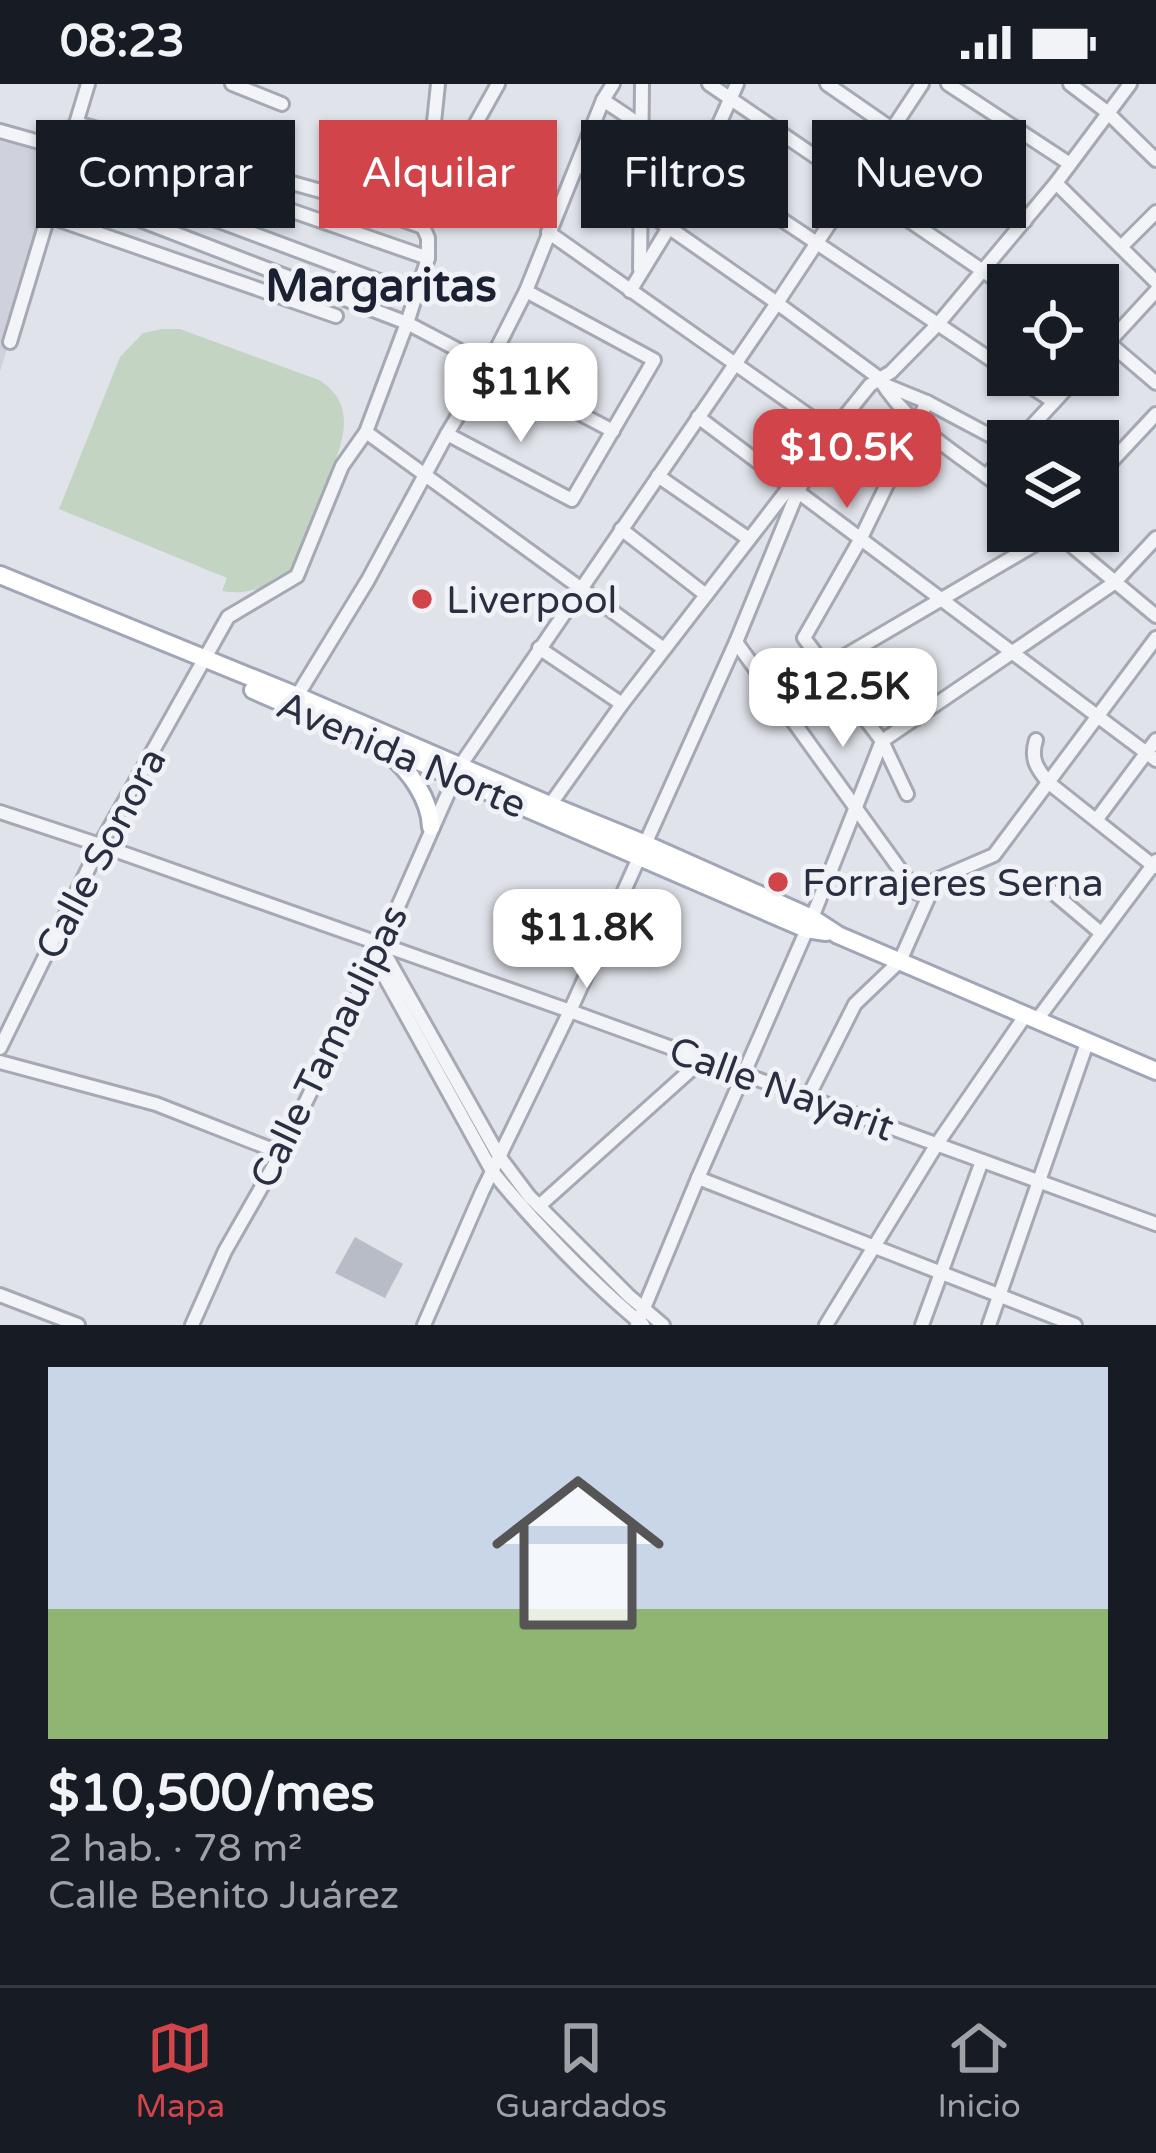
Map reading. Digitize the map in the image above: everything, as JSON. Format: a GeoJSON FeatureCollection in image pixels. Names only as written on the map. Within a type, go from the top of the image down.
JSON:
{"type":"FeatureCollection","features":[{"type":"Feature","properties":{"kind":"main road","name":"Avenida Norte"},"geometry":{"type":"LineString","coordinates":[[0,575],[169,646],[228,678],[374,743],[550,806],[641,849]]}},
{"type":"Feature","properties":{"kind":"main road","name":"Avenida Norte"},"geometry":{"type":"LineString","coordinates":[[202,662],[297,695],[457,772],[641,849]]}},
{"type":"Feature","properties":{"kind":"main road"},"geometry":{"type":"LineString","coordinates":[[228,678],[286,696],[297,695]]}},
{"type":"Feature","properties":{"kind":"main road"},"geometry":{"type":"LineString","coordinates":[[374,743],[417,786],[431,814],[431,827]]}},
{"type":"Feature","properties":{"kind":"main road"},"geometry":{"type":"LineString","coordinates":[[641,849],[1156,1068]]}},
{"type":"Feature","properties":{"kind":"street"},"geometry":{"type":"LineString","coordinates":[[77,120],[88,84]]}},
{"type":"Feature","properties":{"kind":"street"},"geometry":{"type":"LineString","coordinates":[[232,84],[282,104]]}},
{"type":"Feature","properties":{"kind":"street"},"geometry":{"type":"LineString","coordinates":[[434,120],[438,84]]}},
{"type":"Feature","properties":{"kind":"street"},"geometry":{"type":"LineString","coordinates":[[478,120],[498,84]]}},
{"type":"Feature","properties":{"kind":"street"},"geometry":{"type":"LineString","coordinates":[[297,695],[368,580],[488,366],[526,291],[613,84]]}},
{"type":"Feature","properties":{"kind":"street"},"geometry":{"type":"LineString","coordinates":[[642,84],[642,120]]}},
{"type":"Feature","properties":{"kind":"street"},"geometry":{"type":"LineString","coordinates":[[709,84],[812,155]]}},
{"type":"Feature","properties":{"kind":"street"},"geometry":{"type":"LineString","coordinates":[[721,120],[736,84]]}},
{"type":"Feature","properties":{"kind":"street"},"geometry":{"type":"LineString","coordinates":[[827,84],[878,120]]}},
{"type":"Feature","properties":{"kind":"street","name":"Calle Tamaulipas"},"geometry":{"type":"LineString","coordinates":[[897,120],[922,84]]}},
{"type":"Feature","properties":{"kind":"street"},"geometry":{"type":"LineString","coordinates":[[948,84],[1070,164]]}},
{"type":"Feature","properties":{"kind":"street"},"geometry":{"type":"LineString","coordinates":[[1070,84],[1156,160]]}},
{"type":"Feature","properties":{"kind":"street"},"geometry":{"type":"LineString","coordinates":[[1026,220],[1130,84]]}},
{"type":"Feature","properties":{"kind":"street"},"geometry":{"type":"LineString","coordinates":[[603,100],[634,120]]}},
{"type":"Feature","properties":{"kind":"street"},"geometry":{"type":"LineString","coordinates":[[0,131],[36,145]]}},
{"type":"Feature","properties":{"kind":"street"},"geometry":{"type":"LineString","coordinates":[[1056,183],[1156,286],[1119,329]]}},
{"type":"Feature","properties":{"kind":"street"},"geometry":{"type":"LineString","coordinates":[[295,210],[428,258],[423,228]]}},
{"type":"Feature","properties":{"kind":"street"},"geometry":{"type":"LineString","coordinates":[[1121,247],[1156,212]]}},
{"type":"Feature","properties":{"kind":"street"},"geometry":{"type":"LineString","coordinates":[[788,225],[987,357]]}},
{"type":"Feature","properties":{"kind":"street"},"geometry":{"type":"LineString","coordinates":[[10,342],[44,228]]}},
{"type":"Feature","properties":{"kind":"street"},"geometry":{"type":"LineString","coordinates":[[83,228],[336,316]]}},
{"type":"Feature","properties":{"kind":"street"},"geometry":{"type":"LineString","coordinates":[[161,228],[407,323],[613,430]]}},
{"type":"Feature","properties":{"kind":"street"},"geometry":{"type":"LineString","coordinates":[[247,228],[415,294]]}},
{"type":"Feature","properties":{"kind":"street"},"geometry":{"type":"LineString","coordinates":[[639,228],[640,273]]}},
{"type":"Feature","properties":{"kind":"street","name":"Calle Tamaulipas"},"geometry":{"type":"LineString","coordinates":[[193,1325],[225,1251],[281,1153],[377,952],[457,772],[826,228]]}},
{"type":"Feature","properties":{"kind":"street"},"geometry":{"type":"LineString","coordinates":[[919,228],[987,274]]}},
{"type":"Feature","properties":{"kind":"street"},"geometry":{"type":"LineString","coordinates":[[550,806],[622,704],[870,385],[881,381],[938,324],[1019,228]]}},
{"type":"Feature","properties":{"kind":"street"},"geometry":{"type":"LineString","coordinates":[[630,291],[668,229],[881,381],[987,437]]}},
{"type":"Feature","properties":{"kind":"street"},"geometry":{"type":"LineString","coordinates":[[548,232],[832,432]]}},
{"type":"Feature","properties":{"kind":"street","name":"Calle Sonora"},"geometry":{"type":"LineString","coordinates":[[0,1048],[100,844],[227,617],[297,576],[342,466],[366,432],[428,258]]}},
{"type":"Feature","properties":{"kind":"street"},"geometry":{"type":"LineString","coordinates":[[447,434],[572,500],[654,360],[526,291]]}},
{"type":"Feature","properties":{"kind":"street"},"geometry":{"type":"LineString","coordinates":[[1119,361],[1156,383]]}},
{"type":"Feature","properties":{"kind":"street"},"geometry":{"type":"LineString","coordinates":[[881,381],[917,425],[986,476]]}},
{"type":"Feature","properties":{"kind":"street"},"geometry":{"type":"LineString","coordinates":[[1045,396],[1054,402]]}},
{"type":"Feature","properties":{"kind":"street"},"geometry":{"type":"LineString","coordinates":[[1037,420],[1060,396]]}},
{"type":"Feature","properties":{"kind":"street"},"geometry":{"type":"LineString","coordinates":[[907,794],[882,741],[803,638],[860,540],[928,402]]}},
{"type":"Feature","properties":{"kind":"street"},"geometry":{"type":"LineString","coordinates":[[1119,454],[1156,414]]}},
{"type":"Feature","properties":{"kind":"street"},"geometry":{"type":"LineString","coordinates":[[698,417],[1151,756]]}},
{"type":"Feature","properties":{"kind":"street"},"geometry":{"type":"LineString","coordinates":[[366,432],[664,649]]}},
{"type":"Feature","properties":{"kind":"street"},"geometry":{"type":"LineString","coordinates":[[658,476],[749,539]]}},
{"type":"Feature","properties":{"kind":"street"},"geometry":{"type":"LineString","coordinates":[[424,1325],[736,642],[794,488]]}},
{"type":"Feature","properties":{"kind":"street"},"geometry":{"type":"LineString","coordinates":[[621,529],[706,595]]}},
{"type":"Feature","properties":{"kind":"street"},"geometry":{"type":"LineString","coordinates":[[641,1320],[882,741],[1114,583],[1156,538]]}},
{"type":"Feature","properties":{"kind":"street"},"geometry":{"type":"LineString","coordinates":[[826,667],[1022,552]]}},
{"type":"Feature","properties":{"kind":"street"},"geometry":{"type":"LineString","coordinates":[[1078,552],[1156,616]]}},
{"type":"Feature","properties":{"kind":"street"},"geometry":{"type":"LineString","coordinates":[[808,1097],[855,1004],[900,961],[936,880],[994,855],[1156,638]]}},
{"type":"Feature","properties":{"kind":"street"},"geometry":{"type":"LineString","coordinates":[[736,642],[917,893],[928,894]]}},
{"type":"Feature","properties":{"kind":"street"},"geometry":{"type":"LineString","coordinates":[[539,648],[622,704]]}},
{"type":"Feature","properties":{"kind":"street"},"geometry":{"type":"LineString","coordinates":[[826,1325],[937,1144],[1030,1018],[1155,865],[1049,783],[1035,767],[1036,740]]}},
{"type":"Feature","properties":{"kind":"street"},"geometry":{"type":"LineString","coordinates":[[1097,819],[1151,756],[1156,740]]}},
{"type":"Feature","properties":{"kind":"street","name":"Calle Nayarit"},"geometry":{"type":"LineString","coordinates":[[0,812],[100,844],[377,952],[569,1010],[1156,1224]]}},
{"type":"Feature","properties":{"kind":"street"},"geometry":{"type":"LineString","coordinates":[[1044,885],[1101,934]]}},
{"type":"Feature","properties":{"kind":"street"},"geometry":{"type":"LineString","coordinates":[[377,952],[499,1156],[641,1320]]}},
{"type":"Feature","properties":{"kind":"street"},"geometry":{"type":"LineString","coordinates":[[377,952],[492,1171],[618,1304],[641,1320],[663,1325]]}},
{"type":"Feature","properties":{"kind":"street"},"geometry":{"type":"LineString","coordinates":[[989,1325],[1087,1042]]}},
{"type":"Feature","properties":{"kind":"street"},"geometry":{"type":"LineString","coordinates":[[539,1206],[703,1059]]}},
{"type":"Feature","properties":{"kind":"street"},"geometry":{"type":"LineString","coordinates":[[0,1062],[156,1104],[281,1153]]}},
{"type":"Feature","properties":{"kind":"street"},"geometry":{"type":"LineString","coordinates":[[922,1325],[982,1161]]}},
{"type":"Feature","properties":{"kind":"street"},"geometry":{"type":"LineString","coordinates":[[698,1178],[1075,1325]]}},
{"type":"Feature","properties":{"kind":"street"},"geometry":{"type":"LineString","coordinates":[[0,1295],[78,1325]]}},
{"type":"Feature","properties":{"kind":"shaded area"},"geometry":{"type":"Polygon","coordinates":[[[0,135],[36,146],[36,228],[43,228],[0,372],[0,135]]]}},
{"type":"Feature","properties":{"kind":"green space"},"geometry":{"type":"Polygon","coordinates":[[[180,329],[319,380],[341,404],[340,447],[301,563],[264,586],[222,591],[227,578],[59,509],[120,357],[143,333],[180,329]]]}},
{"type":"Feature","properties":{"kind":"building"},"geometry":{"type":"Polygon","coordinates":[[[355,1237],[403,1264],[385,1298],[335,1273],[355,1237]]]}},
{"type":"Feature","properties":{"kind":"place","name":"Liverpool"},"geometry":{"type":"Point","coordinates":[422,599]}},
{"type":"Feature","properties":{"kind":"place","name":"Forrajeres Serna"},"geometry":{"type":"Point","coordinates":[778,882]}},
{"type":"Feature","properties":{"kind":"district","name":"Margaritas"},"geometry":{"type":"Point","coordinates":[381,285]}}]}
